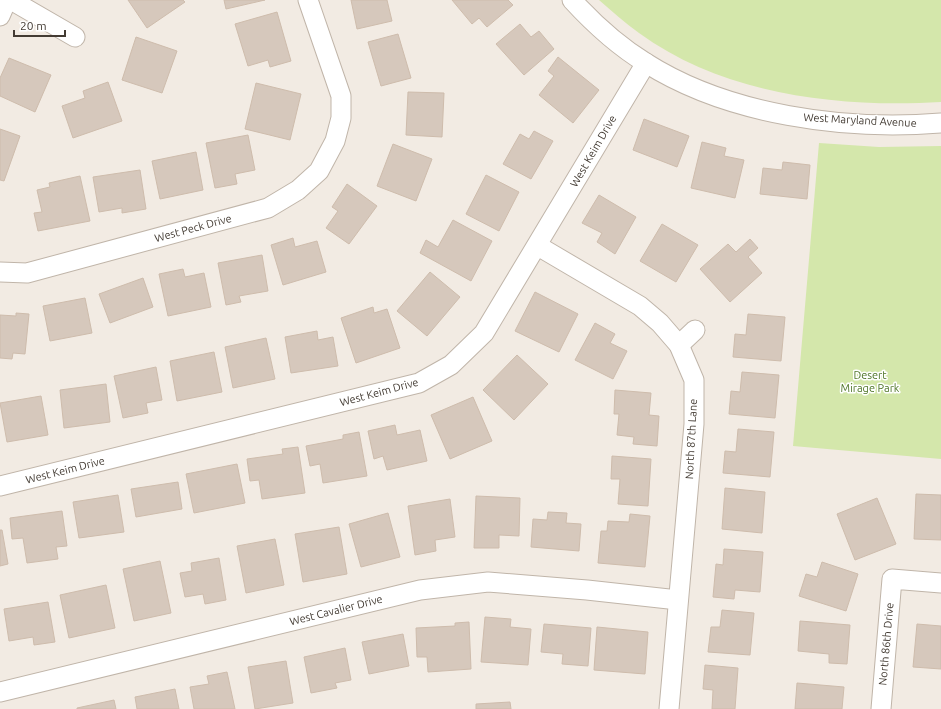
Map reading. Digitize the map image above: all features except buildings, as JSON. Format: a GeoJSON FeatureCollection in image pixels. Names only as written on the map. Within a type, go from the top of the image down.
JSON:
{"type":"FeatureCollection","features":[{"type":"Feature","properties":{"kind":"street"},"geometry":{"type":"LineString","coordinates":[[0,16],[7,0]]}},
{"type":"Feature","properties":{"kind":"street"},"geometry":{"type":"LineString","coordinates":[[12,0],[74,37]]}},
{"type":"Feature","properties":{"kind":"street","name":"West Peck Drive"},"geometry":{"type":"LineString","coordinates":[[0,272],[27,273],[268,208],[298,190],[319,172],[335,141],[341,118],[341,96],[308,0]]}},
{"type":"Feature","properties":{"kind":"street","name":"West Maryland Avenue"},"geometry":{"type":"LineString","coordinates":[[572,0],[606,34],[646,63],[695,89],[748,107],[793,116],[886,124],[941,123]]}},
{"type":"Feature","properties":{"kind":"street","name":"West Keim Drive"},"geometry":{"type":"LineString","coordinates":[[0,486],[419,383],[452,365],[484,333],[538,246],[646,63]]}},
{"type":"Feature","properties":{"kind":"street","name":"North 87th Lane"},"geometry":{"type":"LineString","coordinates":[[538,246],[640,306],[660,323],[679,345],[694,380],[694,424],[669,709]]}},
{"type":"Feature","properties":{"kind":"street"},"geometry":{"type":"LineString","coordinates":[[679,345],[695,330]]}},
{"type":"Feature","properties":{"kind":"street","name":"North 86th Drive"},"geometry":{"type":"LineString","coordinates":[[881,709],[892,579],[941,583]]}},
{"type":"Feature","properties":{"kind":"street","name":"West Cavalier Drive"},"geometry":{"type":"LineString","coordinates":[[0,692],[420,590],[488,582],[587,590],[678,600]]}},
{"type":"Feature","properties":{"kind":"green space"},"geometry":{"type":"Polygon","coordinates":[[[599,0],[941,0],[941,102],[902,103],[823,99],[784,93],[745,84],[708,71],[672,54],[639,33],[599,0]]]}},
{"type":"Feature","properties":{"kind":"green space","name":"Desert Mirage Park"},"geometry":{"type":"Polygon","coordinates":[[[819,143],[879,147],[941,146],[941,459],[793,446],[819,143]]]}}]}
